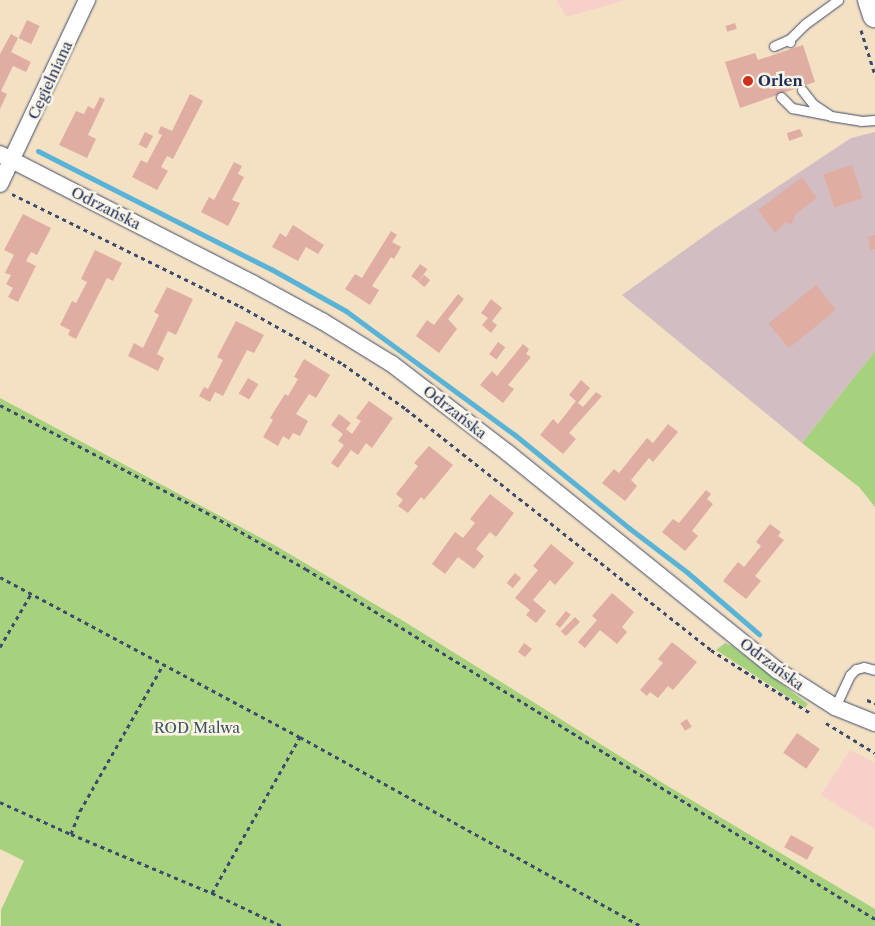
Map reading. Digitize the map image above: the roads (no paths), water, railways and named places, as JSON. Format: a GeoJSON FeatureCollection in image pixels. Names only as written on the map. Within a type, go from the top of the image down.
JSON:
{"type":"FeatureCollection","features":[{"type":"Feature","properties":{"kind":"street","name":"Cegielniana"},"geometry":{"type":"LineString","coordinates":[[4,188],[6,157],[87,0]]}},
{"type":"Feature","properties":{"kind":"street","name":"Odrzańska"},"geometry":{"type":"LineString","coordinates":[[6,157],[260,287],[322,321],[392,364],[508,453],[777,670],[835,707],[875,723]]}},
{"type":"Feature","properties":{"kind":"lane"},"geometry":{"type":"LineString","coordinates":[[774,46],[790,40],[805,24],[838,0]]}},
{"type":"Feature","properties":{"kind":"lane"},"geometry":{"type":"LineString","coordinates":[[802,90],[813,104],[831,116]]}},
{"type":"Feature","properties":{"kind":"lane"},"geometry":{"type":"LineString","coordinates":[[781,97],[792,108],[806,112],[861,121],[875,120]]}},
{"type":"Feature","properties":{"kind":"lane"},"geometry":{"type":"LineString","coordinates":[[835,707],[850,675],[856,669],[864,667],[875,670]]}},
{"type":"Feature","properties":{"kind":"waterway"},"geometry":{"type":"LineString","coordinates":[[38,151],[271,269],[346,311],[515,435],[629,528],[688,573],[759,634]]}},
{"type":"Feature","properties":{"kind":"place","name":"Orlen"},"geometry":{"type":"Point","coordinates":[748,81]}},
{"type":"Feature","properties":{"kind":"park label","name":"ROD Malwa"},"geometry":{"type":"Point","coordinates":[197,728]}}]}
